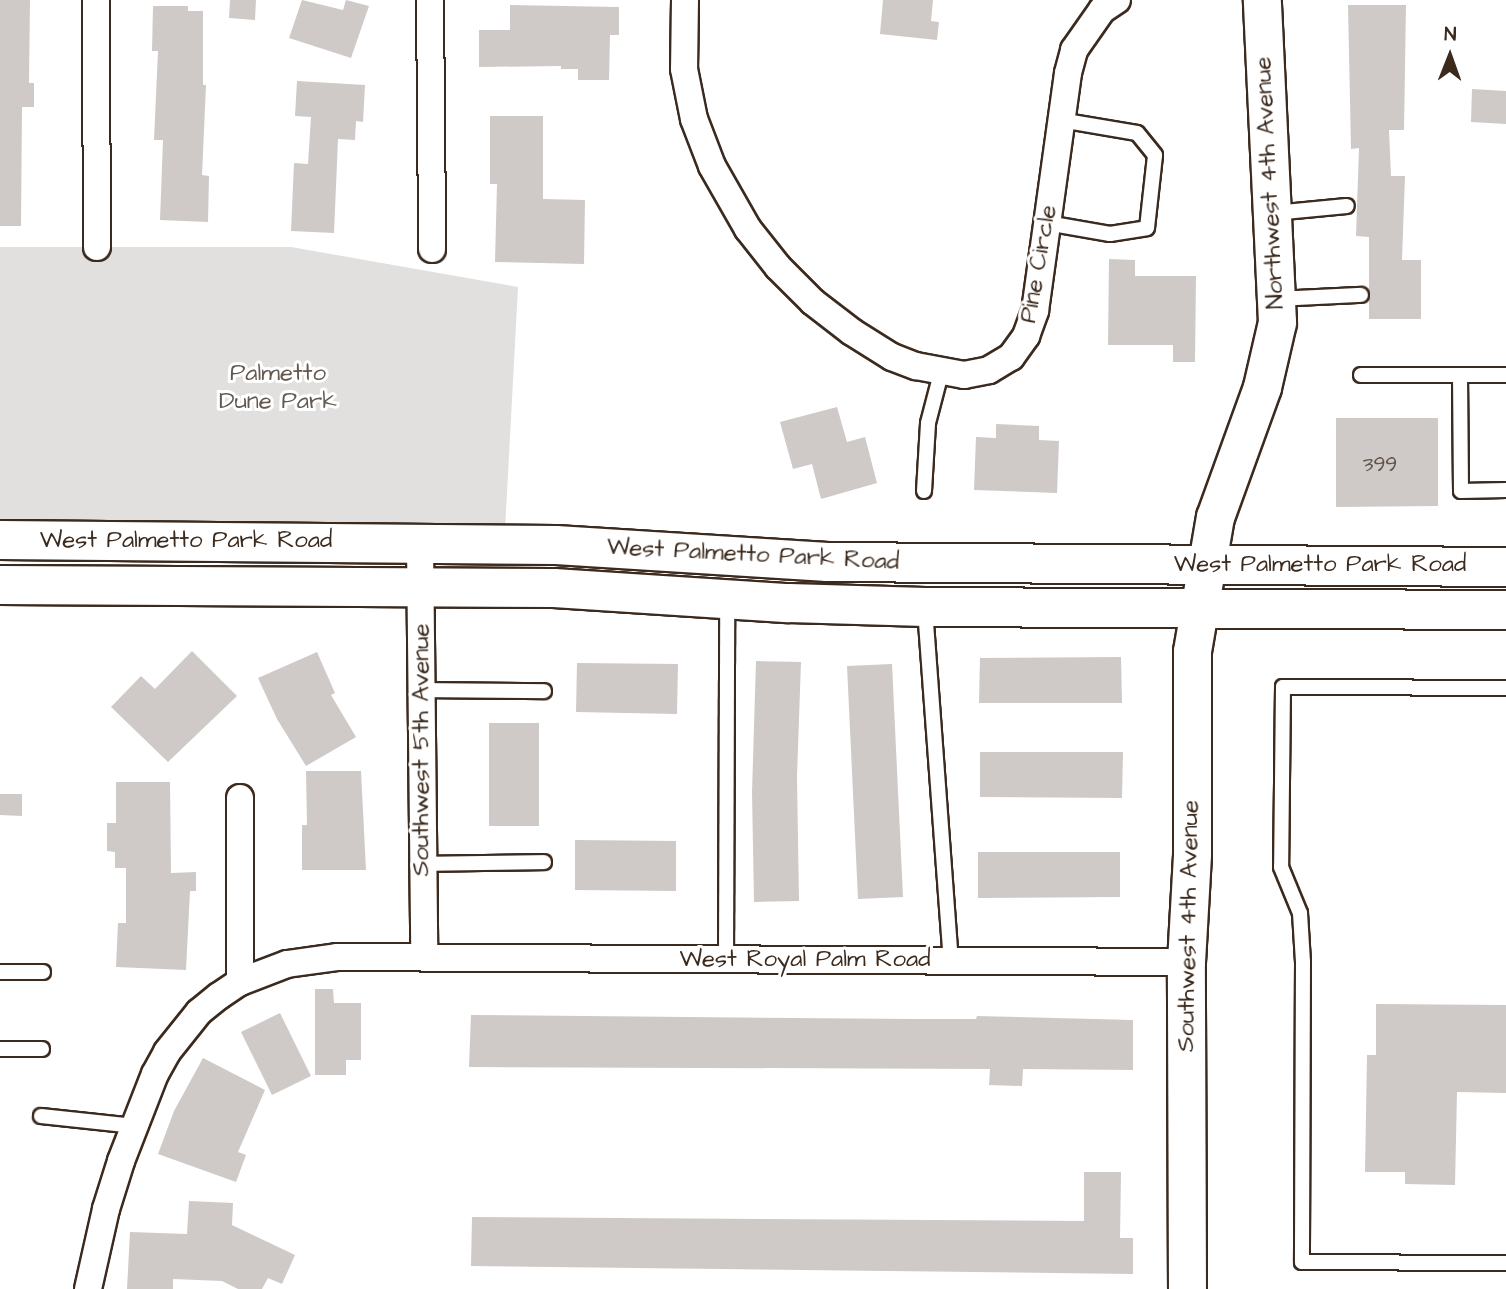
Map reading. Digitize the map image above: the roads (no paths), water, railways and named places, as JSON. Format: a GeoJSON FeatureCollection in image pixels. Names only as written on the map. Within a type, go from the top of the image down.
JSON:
{"type":"FeatureCollection","features":[{"type":"Feature","properties":{"kind":"main road","name":"West Palmetto Park Road"},"geometry":{"type":"LineString","coordinates":[[0,540],[420,543],[646,549],[735,558],[827,562],[1506,567]]}},
{"type":"Feature","properties":{"kind":"main road","name":"West Palmetto Park Road"},"geometry":{"type":"LineString","coordinates":[[0,585],[554,588],[727,599],[925,607],[1506,610]]}},
{"type":"Feature","properties":{"kind":"street"},"geometry":{"type":"LineString","coordinates":[[96,0],[97,247]]}},
{"type":"Feature","properties":{"kind":"street"},"geometry":{"type":"LineString","coordinates":[[430,0],[432,249]]}},
{"type":"Feature","properties":{"kind":"street","name":"Pine Circle"},"geometry":{"type":"LineString","coordinates":[[685,0],[684,69],[694,119],[712,166],[748,229],[787,276],[852,332],[892,357],[941,373],[964,375],[989,370],[1011,357],[1026,336],[1035,311],[1061,120],[1074,50],[1102,10],[1117,0]]}},
{"type":"Feature","properties":{"kind":"street","name":"Northwest 4th Avenue"},"geometry":{"type":"LineString","coordinates":[[1206,564],[1215,517],[1267,368],[1278,299],[1262,0]]}},
{"type":"Feature","properties":{"kind":"street","name":"Southwest 5th Avenue"},"geometry":{"type":"LineString","coordinates":[[420,543],[424,957]]}},
{"type":"Feature","properties":{"kind":"street","name":"Southwest 4th Avenue"},"geometry":{"type":"LineString","coordinates":[[1187,1289],[1186,962],[1192,853],[1192,651],[1206,564]]}},
{"type":"Feature","properties":{"kind":"street"},"geometry":{"type":"LineString","coordinates":[[240,798],[240,982]]}},
{"type":"Feature","properties":{"kind":"street","name":"West Royal Palm Road"},"geometry":{"type":"LineString","coordinates":[[88,1289],[106,1209],[134,1126],[155,1074],[174,1041],[199,1012],[240,982],[287,964],[311,959],[424,957],[1186,962]]}},
{"type":"Feature","properties":{"kind":"lane"},"geometry":{"type":"LineString","coordinates":[[1047,223],[1110,234],[1147,228],[1154,155],[1137,133],[1061,120]]}},
{"type":"Feature","properties":{"kind":"lane"},"geometry":{"type":"LineString","coordinates":[[1273,213],[1347,206]]}},
{"type":"Feature","properties":{"kind":"lane"},"geometry":{"type":"LineString","coordinates":[[1278,299],[1361,295]]}},
{"type":"Feature","properties":{"kind":"lane"},"geometry":{"type":"LineString","coordinates":[[924,491],[928,423],[941,373]]}},
{"type":"Feature","properties":{"kind":"lane"},"geometry":{"type":"LineString","coordinates":[[1361,374],[1506,375]]}},
{"type":"Feature","properties":{"kind":"lane"},"geometry":{"type":"LineString","coordinates":[[1460,375],[1461,491],[1506,491]]}},
{"type":"Feature","properties":{"kind":"lane"},"geometry":{"type":"LineString","coordinates":[[726,959],[727,599]]}},
{"type":"Feature","properties":{"kind":"lane"},"geometry":{"type":"LineString","coordinates":[[925,607],[951,961]]}},
{"type":"Feature","properties":{"kind":"lane"},"geometry":{"type":"LineString","coordinates":[[1506,688],[1283,687],[1280,867],[1300,913],[1303,962],[1302,1262],[1506,1263]]}},
{"type":"Feature","properties":{"kind":"lane"},"geometry":{"type":"LineString","coordinates":[[422,690],[544,691]]}},
{"type":"Feature","properties":{"kind":"lane"},"geometry":{"type":"LineString","coordinates":[[423,864],[544,862]]}},
{"type":"Feature","properties":{"kind":"lane"},"geometry":{"type":"LineString","coordinates":[[0,972],[43,972]]}},
{"type":"Feature","properties":{"kind":"lane"},"geometry":{"type":"LineString","coordinates":[[0,1049],[42,1049]]}},
{"type":"Feature","properties":{"kind":"lane"},"geometry":{"type":"LineString","coordinates":[[41,1116],[134,1126]]}},
{"type":"Feature","properties":{"kind":"park label","name":"Palmetto Dune Park"},"geometry":{"type":"Point","coordinates":[278,388]}}]}
